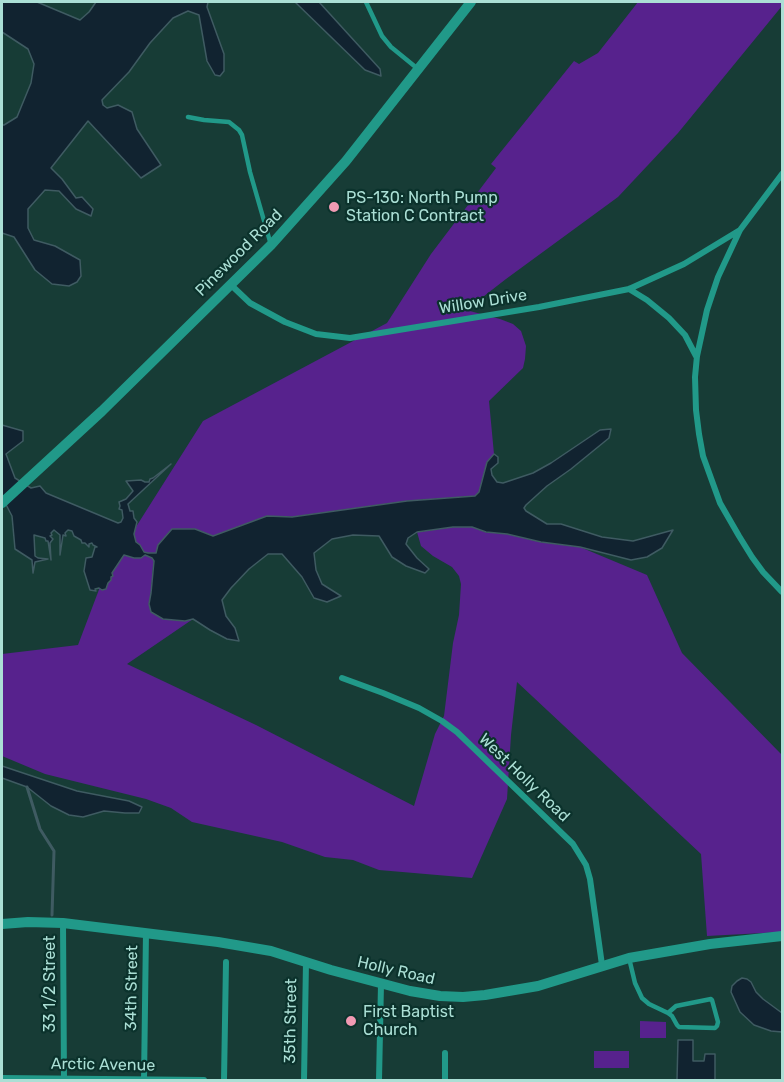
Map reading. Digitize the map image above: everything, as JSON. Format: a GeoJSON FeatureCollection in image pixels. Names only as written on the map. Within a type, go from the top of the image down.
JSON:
{"type":"FeatureCollection","features":[{"type":"Feature","properties":{"kind":"street","name":"Pinewood Road"},"geometry":{"type":"LineString","coordinates":[[2,503],[102,411],[271,245],[346,161],[471,2]]}},
{"type":"Feature","properties":{"kind":"street"},"geometry":{"type":"LineString","coordinates":[[783,174],[740,230],[718,277],[707,310],[697,357],[696,410],[704,456],[720,503],[752,557],[783,592]]}},
{"type":"Feature","properties":{"kind":"street","name":"Willow Drive"},"geometry":{"type":"LineString","coordinates":[[230,284],[250,303],[285,322],[316,334],[350,338],[539,307],[629,289],[684,264],[740,230]]}},
{"type":"Feature","properties":{"kind":"street"},"geometry":{"type":"LineString","coordinates":[[629,289],[669,318],[685,335],[697,357]]}},
{"type":"Feature","properties":{"kind":"street","name":"West Holly Road"},"geometry":{"type":"LineString","coordinates":[[342,678],[419,708],[442,721],[457,732],[573,844],[586,865],[590,879],[602,965]]}},
{"type":"Feature","properties":{"kind":"street","name":"Holly Road"},"geometry":{"type":"LineString","coordinates":[[2,924],[63,922],[218,942],[271,951],[410,991],[463,997],[538,986],[629,957],[710,944],[783,936]]}},
{"type":"Feature","properties":{"kind":"street","name":"33 1/2 Street"},"geometry":{"type":"LineString","coordinates":[[63,922],[64,1079]]}},
{"type":"Feature","properties":{"kind":"street","name":"34th Street"},"geometry":{"type":"LineString","coordinates":[[144,1080],[146,932]]}},
{"type":"Feature","properties":{"kind":"street"},"geometry":{"type":"LineString","coordinates":[[224,1080],[226,962]]}},
{"type":"Feature","properties":{"kind":"street","name":"35th Street"},"geometry":{"type":"LineString","coordinates":[[304,1080],[306,962]]}},
{"type":"Feature","properties":{"kind":"street"},"geometry":{"type":"LineString","coordinates":[[380,1080],[381,984]]}},
{"type":"Feature","properties":{"kind":"street"},"geometry":{"type":"LineString","coordinates":[[445,1053],[445,1080]]}},
{"type":"Feature","properties":{"kind":"street","name":"Arctic Avenue"},"geometry":{"type":"LineString","coordinates":[[2,1078],[204,1080]]}},
{"type":"Feature","properties":{"kind":"lane"},"geometry":{"type":"LineString","coordinates":[[366,2],[382,36],[391,47],[418,69]]}},
{"type":"Feature","properties":{"kind":"lane"},"geometry":{"type":"LineString","coordinates":[[188,117],[229,122],[239,130],[271,245]]}},
{"type":"Feature","properties":{"kind":"lane"},"geometry":{"type":"LineString","coordinates":[[629,957],[635,983],[642,998],[649,1004],[668,1014],[672,1016],[679,1027],[715,1028],[718,1022],[711,999],[676,1006],[668,1014]]}},
{"type":"Feature","properties":{"kind":"shaded area"},"geometry":{"type":"Polygon","coordinates":[[[638,2],[782,2],[782,6],[678,133],[618,197],[466,310],[513,324],[521,331],[526,346],[523,368],[489,401],[494,454],[487,462],[478,495],[407,501],[292,517],[267,516],[213,536],[195,529],[153,566],[149,604],[185,621],[193,619],[127,664],[256,725],[414,806],[435,734],[444,716],[453,643],[459,615],[461,584],[459,576],[452,567],[421,546],[417,532],[472,527],[486,532],[580,547],[647,575],[682,653],[782,755],[782,932],[707,936],[701,854],[517,682],[507,799],[472,878],[379,870],[353,860],[325,857],[282,842],[192,822],[171,808],[146,799],[45,774],[2,756],[2,654],[78,645],[103,579],[203,421],[387,323],[431,254],[496,168],[491,164],[574,61],[579,64],[598,53],[638,2]]]}},
{"type":"Feature","properties":{"kind":"shaded area"},"geometry":{"type":"Polygon","coordinates":[[[640,1021],[666,1022],[666,1038],[640,1038],[640,1021]]]}},
{"type":"Feature","properties":{"kind":"shaded area"},"geometry":{"type":"Polygon","coordinates":[[[594,1051],[629,1051],[629,1068],[594,1068],[594,1051]]]}},
{"type":"Feature","properties":{"kind":"water"},"geometry":{"type":"Polygon","coordinates":[[[2,2],[37,2],[80,20],[96,2],[208,2],[207,7],[224,54],[224,71],[220,76],[215,75],[207,61],[199,15],[188,11],[173,18],[150,43],[129,72],[102,100],[103,105],[107,108],[118,105],[132,112],[137,129],[161,165],[141,178],[88,121],[51,168],[76,198],[82,197],[93,209],[91,216],[76,209],[59,191],[45,190],[28,209],[28,228],[34,240],[55,246],[80,260],[81,276],[77,282],[69,286],[52,284],[35,270],[14,237],[2,233],[2,125],[17,117],[31,83],[34,64],[28,49],[2,32],[2,2]]]}},
{"type":"Feature","properties":{"kind":"water"},"geometry":{"type":"Polygon","coordinates":[[[295,2],[319,2],[380,69],[381,76],[365,70],[295,2]]]}},
{"type":"Feature","properties":{"kind":"water"},"geometry":{"type":"Polygon","coordinates":[[[2,425],[23,431],[23,441],[6,454],[15,478],[31,488],[40,486],[46,493],[118,523],[123,518],[119,502],[126,499],[133,491],[126,481],[149,482],[171,464],[128,504],[137,522],[134,534],[136,542],[144,552],[148,553],[156,553],[158,545],[172,529],[195,529],[213,536],[267,516],[292,517],[407,501],[475,496],[479,492],[487,462],[494,454],[498,457],[498,463],[491,469],[492,475],[497,482],[503,483],[533,473],[600,430],[611,429],[609,438],[547,486],[524,508],[547,524],[561,524],[602,537],[633,541],[673,530],[662,548],[647,557],[631,560],[580,547],[486,532],[472,527],[417,532],[408,538],[406,544],[429,569],[425,573],[406,566],[392,557],[379,536],[353,535],[332,539],[314,553],[316,570],[322,584],[341,596],[327,602],[314,598],[302,577],[282,554],[268,554],[249,569],[222,600],[226,616],[235,628],[239,641],[227,639],[193,619],[185,621],[163,619],[151,612],[149,604],[154,561],[145,555],[141,558],[134,558],[124,555],[112,573],[113,576],[106,589],[90,590],[84,571],[86,558],[92,557],[97,547],[92,543],[89,547],[82,543],[72,531],[68,530],[65,533],[66,536],[63,535],[60,555],[60,535],[54,530],[50,536],[53,539],[50,543],[51,560],[48,541],[34,535],[35,556],[48,559],[35,562],[33,573],[32,560],[15,549],[12,516],[2,497],[2,425]]]}},
{"type":"Feature","properties":{"kind":"water"},"geometry":{"type":"Polygon","coordinates":[[[2,766],[77,791],[129,801],[142,807],[139,813],[104,811],[83,817],[69,815],[51,806],[27,787],[2,778],[2,766]]]}},
{"type":"Feature","properties":{"kind":"water"},"geometry":{"type":"Polygon","coordinates":[[[742,978],[751,982],[763,999],[782,1013],[782,1032],[754,1025],[740,1012],[731,992],[732,986],[742,978]]]}},
{"type":"Feature","properties":{"kind":"water"},"geometry":{"type":"Polygon","coordinates":[[[678,1040],[693,1040],[693,1061],[704,1061],[705,1054],[715,1054],[715,1080],[677,1080],[678,1040]]]}},
{"type":"Feature","properties":{"kind":"waterway"},"geometry":{"type":"LineString","coordinates":[[27,787],[40,829],[54,851],[52,915]]}},
{"type":"Feature","properties":{"kind":"place","name":"PS-130: North Pump Station C Contract"},"geometry":{"type":"Point","coordinates":[334,207]}},
{"type":"Feature","properties":{"kind":"place","name":"First Baptist Church"},"geometry":{"type":"Point","coordinates":[351,1021]}}]}
